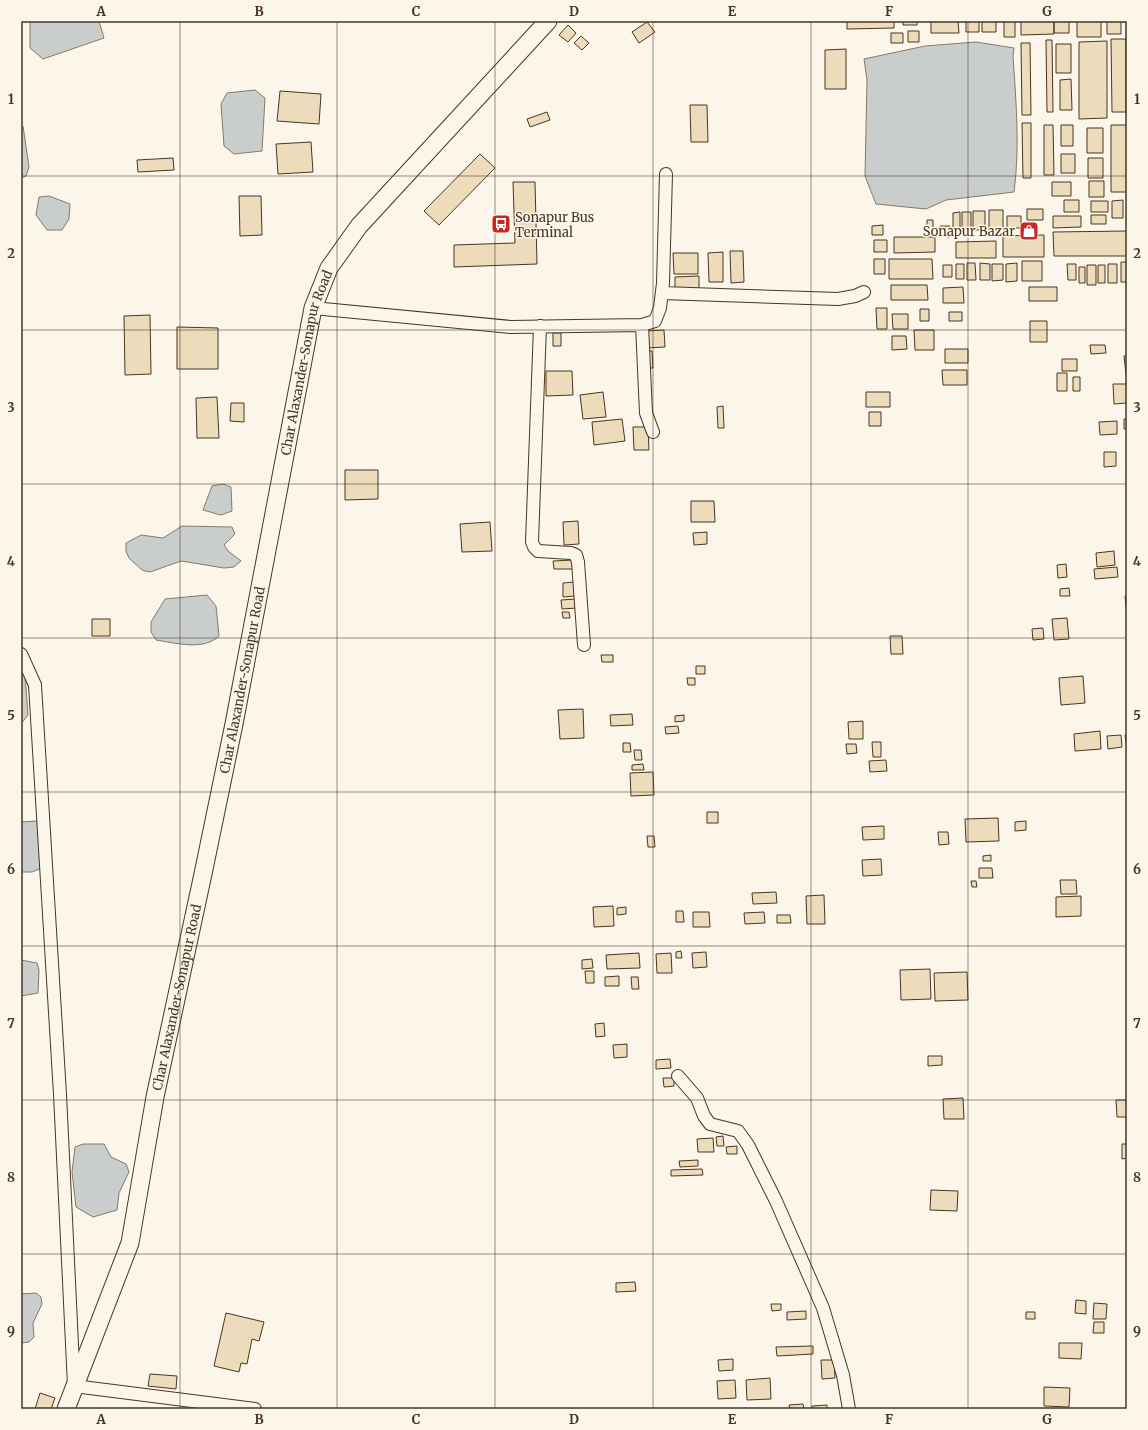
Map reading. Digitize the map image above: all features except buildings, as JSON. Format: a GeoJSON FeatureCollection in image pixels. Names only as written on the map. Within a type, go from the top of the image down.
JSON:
{"type":"FeatureCollection","features":[{"type":"Feature","properties":{"kind":"main road","name":"Char Alaxander-Sonapur Road"},"geometry":{"type":"LineString","coordinates":[[66,1409],[130,1242],[155,1097],[202,882],[228,754],[313,308],[329,268],[359,226],[548,21]]}},
{"type":"Feature","properties":{"kind":"street"},"geometry":{"type":"LineString","coordinates":[[313,308],[511,327],[642,325],[655,321],[660,308],[662,293],[666,174]]}},
{"type":"Feature","properties":{"kind":"street"},"geometry":{"type":"LineString","coordinates":[[662,293],[838,299],[855,296],[864,292]]}},
{"type":"Feature","properties":{"kind":"street"},"geometry":{"type":"LineString","coordinates":[[642,325],[646,413],[653,432]]}},
{"type":"Feature","properties":{"kind":"street"},"geometry":{"type":"LineString","coordinates":[[540,326],[532,542],[538,551],[571,553],[576,556],[578,562],[584,645]]}},
{"type":"Feature","properties":{"kind":"street"},"geometry":{"type":"LineString","coordinates":[[21,654],[35,685],[59,1086],[74,1386],[255,1409]]}},
{"type":"Feature","properties":{"kind":"street"},"geometry":{"type":"LineString","coordinates":[[678,1076],[697,1098],[704,1116],[710,1124],[738,1131],[752,1152],[776,1201],[823,1308],[843,1376],[849,1409]]}},
{"type":"Feature","properties":{"kind":"shaded area"},"geometry":{"type":"Polygon","coordinates":[[[30,21],[99,21],[104,38],[43,59],[30,48],[30,21]]]}},
{"type":"Feature","properties":{"kind":"shaded area"},"geometry":{"type":"Polygon","coordinates":[[[976,42],[1014,48],[1013,56],[1017,158],[1014,192],[946,200],[926,209],[876,204],[865,176],[867,80],[864,59],[925,46],[976,42]]]}},
{"type":"Feature","properties":{"kind":"shaded area"},"geometry":{"type":"Polygon","coordinates":[[[255,90],[265,98],[262,151],[234,154],[224,146],[221,104],[227,93],[255,90]]]}},
{"type":"Feature","properties":{"kind":"shaded area"},"geometry":{"type":"Polygon","coordinates":[[[21,126],[23,126],[29,167],[26,176],[21,178],[21,126]]]}},
{"type":"Feature","properties":{"kind":"shaded area"},"geometry":{"type":"Polygon","coordinates":[[[49,196],[70,204],[69,219],[62,230],[47,230],[36,215],[39,197],[49,196]]]}},
{"type":"Feature","properties":{"kind":"shaded area"},"geometry":{"type":"Polygon","coordinates":[[[223,484],[231,487],[232,511],[221,515],[203,510],[212,486],[223,484]]]}},
{"type":"Feature","properties":{"kind":"shaded area"},"geometry":{"type":"Polygon","coordinates":[[[182,526],[232,527],[235,534],[224,545],[228,551],[241,561],[234,567],[224,568],[181,561],[150,572],[142,570],[129,558],[126,551],[126,543],[141,535],[163,538],[182,526]]]}},
{"type":"Feature","properties":{"kind":"shaded area"},"geometry":{"type":"Polygon","coordinates":[[[207,595],[216,606],[219,636],[213,641],[197,645],[156,640],[151,632],[151,622],[165,599],[207,595]]]}},
{"type":"Feature","properties":{"kind":"shaded area"},"geometry":{"type":"Polygon","coordinates":[[[21,674],[25,675],[28,715],[21,724],[21,674]]]}},
{"type":"Feature","properties":{"kind":"shaded area"},"geometry":{"type":"Polygon","coordinates":[[[37,821],[43,826],[47,866],[32,872],[21,872],[21,822],[37,821]]]}},
{"type":"Feature","properties":{"kind":"shaded area"},"geometry":{"type":"Polygon","coordinates":[[[21,960],[37,963],[39,970],[38,993],[21,996],[21,960]]]}},
{"type":"Feature","properties":{"kind":"shaded area"},"geometry":{"type":"Polygon","coordinates":[[[83,1144],[104,1144],[111,1157],[126,1164],[129,1172],[119,1193],[117,1210],[93,1217],[76,1207],[72,1172],[75,1147],[83,1144]]]}},
{"type":"Feature","properties":{"kind":"shaded area"},"geometry":{"type":"Polygon","coordinates":[[[36,1293],[41,1297],[42,1304],[33,1323],[34,1337],[29,1342],[21,1343],[21,1294],[36,1293]]]}},
{"type":"Feature","properties":{"kind":"place","name":"Sonapur Bus Terminal"},"geometry":{"type":"Point","coordinates":[501,224]}},
{"type":"Feature","properties":{"kind":"place","name":"Sonapur Bazar"},"geometry":{"type":"Point","coordinates":[1029,231]}}]}
